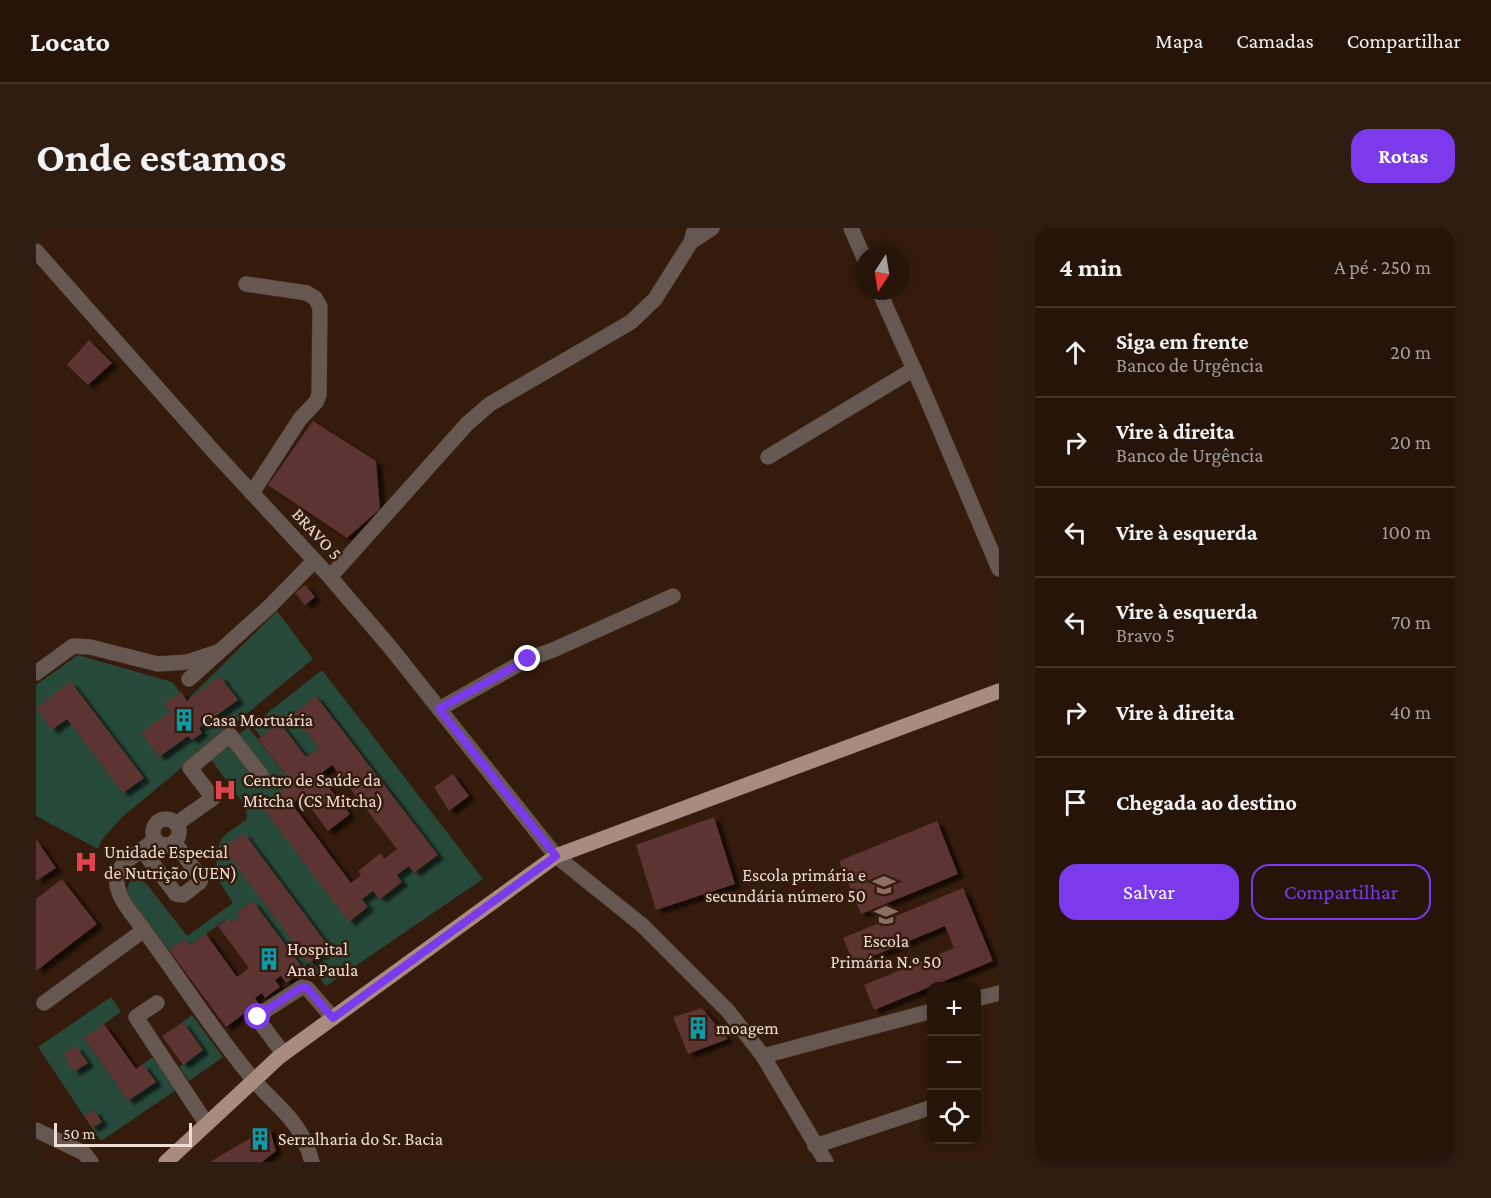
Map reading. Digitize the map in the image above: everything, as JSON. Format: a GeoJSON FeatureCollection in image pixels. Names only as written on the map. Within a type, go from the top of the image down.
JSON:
{"type":"FeatureCollection","features":[{"type":"Feature","properties":{"kind":"main road"},"geometry":{"type":"LineString","coordinates":[[166,1162],[283,1053],[556,856],[999,691]]}},
{"type":"Feature","properties":{"kind":"street"},"geometry":{"type":"LineString","coordinates":[[330,577],[468,423],[490,404],[631,322],[655,299],[693,235],[712,228]]}},
{"type":"Feature","properties":{"kind":"street"},"geometry":{"type":"LineString","coordinates":[[851,228],[859,246]]}},
{"type":"Feature","properties":{"kind":"street","name":"BRAVO 5"},"geometry":{"type":"LineString","coordinates":[[36,251],[330,577],[556,856],[642,925],[728,1011],[763,1056],[826,1162]]}},
{"type":"Feature","properties":{"kind":"street"},"geometry":{"type":"LineString","coordinates":[[246,284],[307,293],[315,298],[320,307],[320,395],[300,419],[252,493]]}},
{"type":"Feature","properties":{"kind":"street"},"geometry":{"type":"LineString","coordinates":[[883,300],[999,569]]}},
{"type":"Feature","properties":{"kind":"street"},"geometry":{"type":"LineString","coordinates":[[768,457],[914,369]]}},
{"type":"Feature","properties":{"kind":"street"},"geometry":{"type":"LineString","coordinates":[[189,679],[270,606],[314,561]]}},
{"type":"Feature","properties":{"kind":"street"},"geometry":{"type":"LineString","coordinates":[[439,709],[528,659],[673,596]]}},
{"type":"Feature","properties":{"kind":"street"},"geometry":{"type":"LineString","coordinates":[[36,673],[73,646],[90,647],[158,664],[187,662],[218,652]]}},
{"type":"Feature","properties":{"kind":"street"},"geometry":{"type":"LineString","coordinates":[[176,824],[213,798],[190,768],[230,735],[261,775]]}},
{"type":"Feature","properties":{"kind":"street"},"geometry":{"type":"LineString","coordinates":[[167,818],[176,824],[179,835],[174,842],[166,845],[155,840],[152,832],[158,820],[167,818]]}},
{"type":"Feature","properties":{"kind":"street"},"geometry":{"type":"LineString","coordinates":[[155,840],[122,866],[116,883],[121,897],[253,1079],[301,1130],[312,1162]]}},
{"type":"Feature","properties":{"kind":"street"},"geometry":{"type":"LineString","coordinates":[[142,850],[176,894],[183,895],[200,882],[201,878],[174,842]]}},
{"type":"Feature","properties":{"kind":"street"},"geometry":{"type":"LineString","coordinates":[[44,1003],[144,930]]}},
{"type":"Feature","properties":{"kind":"street"},"geometry":{"type":"LineString","coordinates":[[283,1053],[259,1021],[260,1014],[302,987],[307,988],[333,1018]]}},
{"type":"Feature","properties":{"kind":"street"},"geometry":{"type":"LineString","coordinates":[[981,998],[999,993]]}},
{"type":"Feature","properties":{"kind":"street"},"geometry":{"type":"LineString","coordinates":[[157,1003],[136,1017],[206,1123]]}},
{"type":"Feature","properties":{"kind":"street"},"geometry":{"type":"LineString","coordinates":[[763,1056],[927,1012]]}},
{"type":"Feature","properties":{"kind":"street"},"geometry":{"type":"LineString","coordinates":[[815,1146],[927,1109]]}},
{"type":"Feature","properties":{"kind":"street"},"geometry":{"type":"LineString","coordinates":[[36,1130],[84,1153],[91,1162]]}},
{"type":"Feature","properties":{"kind":"green space"},"geometry":{"type":"Polygon","coordinates":[[[277,611],[313,659],[121,818],[101,841],[98,849],[36,816],[36,685],[78,655],[172,682],[187,700],[277,611]]]}},
{"type":"Feature","properties":{"kind":"green space"},"geometry":{"type":"Polygon","coordinates":[[[322,670],[483,879],[326,986],[309,963],[302,968],[253,901],[237,912],[240,917],[231,923],[227,919],[190,945],[185,939],[169,950],[128,896],[127,888],[131,880],[139,879],[146,883],[187,936],[233,903],[215,875],[217,855],[224,836],[247,818],[246,807],[210,758],[248,727],[292,783],[262,806],[350,921],[368,908],[362,899],[373,891],[380,899],[402,882],[397,875],[409,866],[415,873],[438,856],[317,696],[293,714],[319,748],[306,757],[280,723],[261,737],[252,725],[322,670]]]}},
{"type":"Feature","properties":{"kind":"green space"},"geometry":{"type":"Polygon","coordinates":[[[111,997],[121,1012],[84,1038],[128,1101],[156,1082],[143,1064],[153,1057],[176,1090],[101,1141],[92,1128],[102,1121],[94,1110],[84,1116],[38,1047],[111,997]]]}},
{"type":"Feature","properties":{"kind":"green space"},"geometry":{"type":"Polygon","coordinates":[[[192,1015],[223,1057],[189,1081],[179,1067],[203,1050],[183,1022],[192,1015]]]}},
{"type":"Feature","properties":{"kind":"building"},"geometry":{"type":"Polygon","coordinates":[[[89,340],[112,363],[88,385],[67,365],[89,340]]]}},
{"type":"Feature","properties":{"kind":"building"},"geometry":{"type":"Polygon","coordinates":[[[313,421],[376,461],[380,509],[347,538],[268,485],[313,421]]]}},
{"type":"Feature","properties":{"kind":"building"},"geometry":{"type":"Polygon","coordinates":[[[305,585],[315,597],[305,605],[295,593],[305,585]]]}},
{"type":"Feature","properties":{"kind":"building","name":"Casa Mortuária"},"geometry":{"type":"Polygon","coordinates":[[[220,676],[238,700],[199,728],[202,733],[192,740],[188,736],[159,757],[141,733],[170,712],[164,704],[181,692],[187,701],[220,676]]]}},
{"type":"Feature","properties":{"kind":"building"},"geometry":{"type":"Polygon","coordinates":[[[71,682],[144,778],[123,793],[67,719],[52,730],[36,708],[71,682]]]}},
{"type":"Feature","properties":{"kind":"building"},"geometry":{"type":"Polygon","coordinates":[[[316,696],[438,855],[414,873],[409,866],[397,875],[402,882],[380,899],[373,891],[362,899],[368,907],[349,922],[261,806],[292,783],[258,739],[280,723],[306,757],[319,748],[293,714],[316,696]],[[332,765],[319,775],[350,814],[328,831],[302,796],[292,804],[351,883],[361,875],[358,871],[381,853],[384,859],[397,849],[332,765]]]}},
{"type":"Feature","properties":{"kind":"building"},"geometry":{"type":"Polygon","coordinates":[[[453,774],[469,796],[449,811],[434,787],[453,774]]]}},
{"type":"Feature","properties":{"kind":"building"},"geometry":{"type":"Polygon","coordinates":[[[714,817],[735,884],[656,910],[636,845],[714,817]]]}},
{"type":"Feature","properties":{"kind":"building"},"geometry":{"type":"Polygon","coordinates":[[[937,821],[958,874],[861,914],[839,861],[937,821]]]}},
{"type":"Feature","properties":{"kind":"building"},"geometry":{"type":"Polygon","coordinates":[[[244,833],[330,948],[309,963],[223,848],[244,833]]]}},
{"type":"Feature","properties":{"kind":"building"},"geometry":{"type":"Polygon","coordinates":[[[36,839],[56,868],[36,881],[36,839]]]}},
{"type":"Feature","properties":{"kind":"building"},"geometry":{"type":"Polygon","coordinates":[[[62,879],[97,924],[36,971],[36,899],[62,879]]]}},
{"type":"Feature","properties":{"kind":"building"},"geometry":{"type":"Polygon","coordinates":[[[963,888],[993,961],[942,982],[927,982],[927,988],[874,1010],[864,985],[954,948],[945,926],[854,964],[843,938],[963,888]]]}},
{"type":"Feature","properties":{"kind":"building","name":"Hospital Ana Paula"},"geometry":{"type":"Polygon","coordinates":[[[253,901],[304,970],[286,983],[281,976],[275,980],[280,987],[265,998],[262,993],[255,998],[258,1003],[226,1027],[169,950],[185,939],[190,945],[206,934],[237,977],[249,968],[218,926],[228,919],[231,923],[240,917],[237,912],[253,901]]]}},
{"type":"Feature","properties":{"kind":"building","name":"moagem"},"geometry":{"type":"Polygon","coordinates":[[[702,1008],[728,1039],[688,1054],[673,1017],[702,1008]]]}},
{"type":"Feature","properties":{"kind":"building"},"geometry":{"type":"Polygon","coordinates":[[[183,1022],[203,1050],[183,1065],[162,1036],[183,1022]]]}},
{"type":"Feature","properties":{"kind":"building"},"geometry":{"type":"Polygon","coordinates":[[[104,1024],[136,1069],[143,1064],[156,1082],[128,1101],[84,1038],[104,1024]]]}},
{"type":"Feature","properties":{"kind":"building"},"geometry":{"type":"Polygon","coordinates":[[[76,1046],[88,1063],[74,1072],[63,1054],[76,1046]]]}},
{"type":"Feature","properties":{"kind":"building"},"geometry":{"type":"Polygon","coordinates":[[[94,1110],[102,1122],[92,1128],[84,1116],[94,1110]]]}},
{"type":"Feature","properties":{"kind":"building","name":"Serralharia do Sr. Bacia"},"geometry":{"type":"Polygon","coordinates":[[[269,1127],[276,1151],[262,1162],[210,1162],[269,1127]]]}},
{"type":"Feature","properties":{"kind":"place","name":"Casa Mortuária"},"geometry":{"type":"Point","coordinates":[184,720]}},
{"type":"Feature","properties":{"kind":"place","name":"Centro de Saúde da Mitcha (CS Mitcha)"},"geometry":{"type":"Point","coordinates":[225,790]}},
{"type":"Feature","properties":{"kind":"place","name":"Unidade Especial de Nutrição (UEN)"},"geometry":{"type":"Point","coordinates":[86,862]}},
{"type":"Feature","properties":{"kind":"place","name":"Escola primária e secundária número 50"},"geometry":{"type":"Point","coordinates":[884,885]}},
{"type":"Feature","properties":{"kind":"place","name":"Escola Primária N.º 50"},"geometry":{"type":"Point","coordinates":[886,915]}},
{"type":"Feature","properties":{"kind":"place","name":"Hospital Ana Paula"},"geometry":{"type":"Point","coordinates":[269,959]}},
{"type":"Feature","properties":{"kind":"place","name":"moagem"},"geometry":{"type":"Point","coordinates":[698,1028]}},
{"type":"Feature","properties":{"kind":"place","name":"Serralharia do Sr. Bacia"},"geometry":{"type":"Point","coordinates":[260,1139]}},
{"type":"Feature","properties":{"kind":"route"},"geometry":{"type":"LineString","coordinates":[[258,1017],[302,987],[307,988],[333,1018],[556,856],[439,709],[528,659]]}}]}
